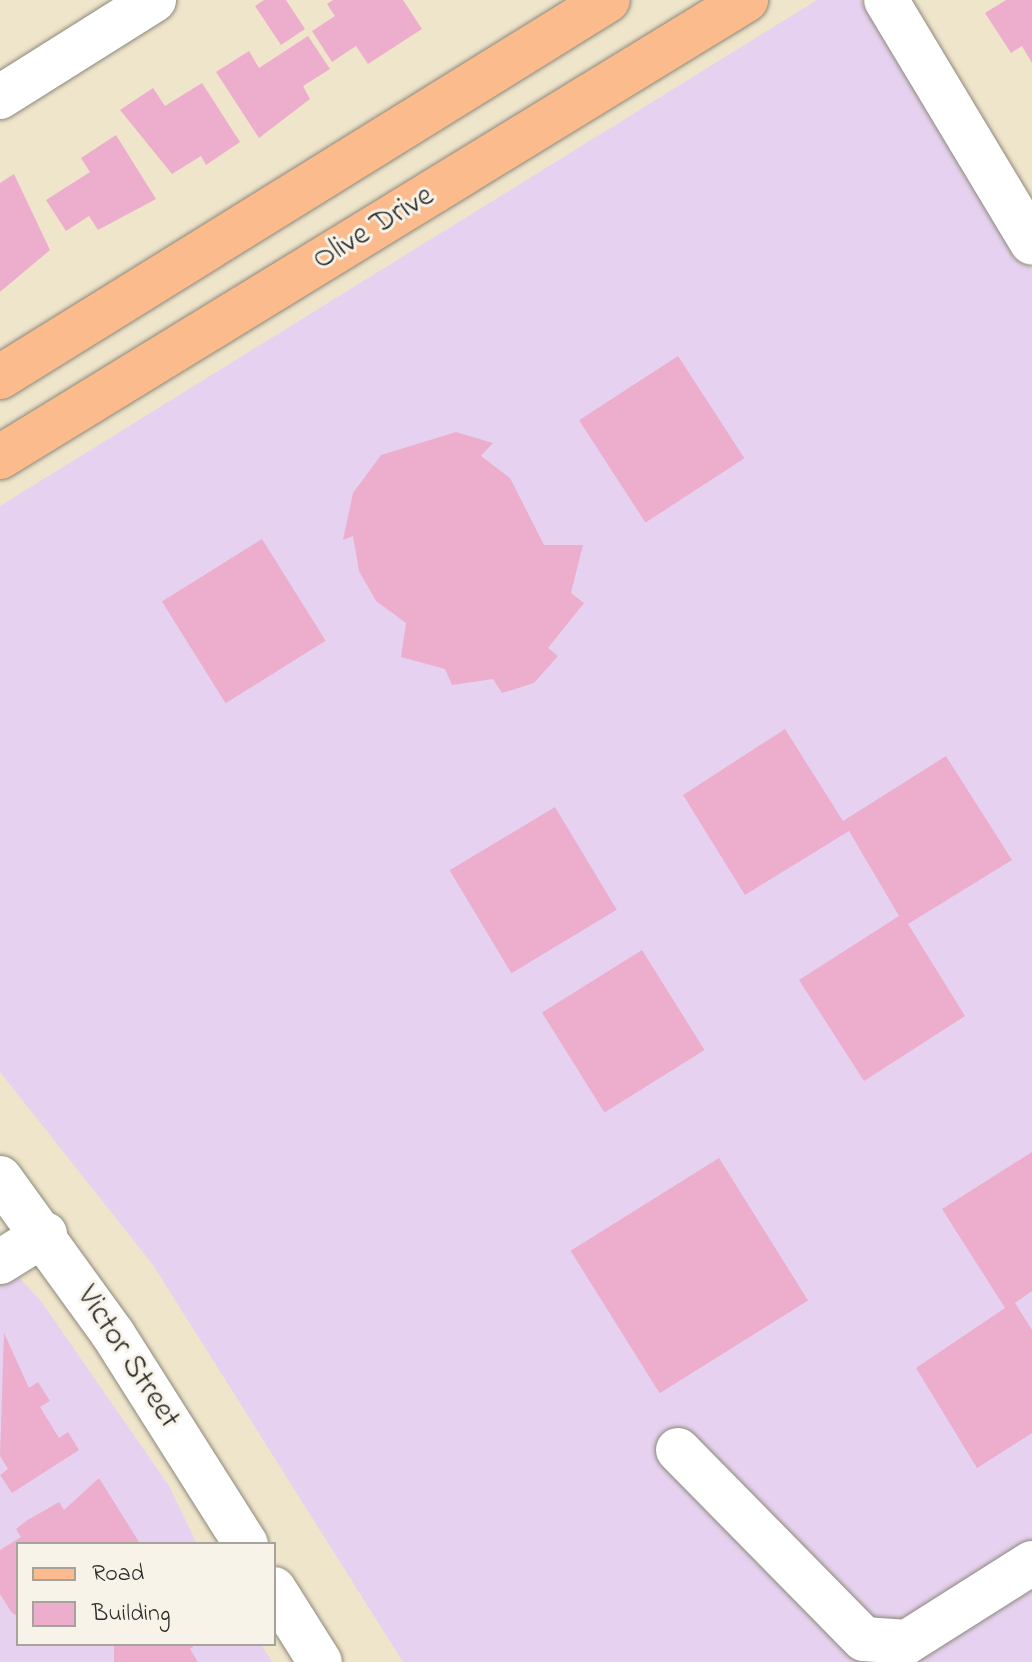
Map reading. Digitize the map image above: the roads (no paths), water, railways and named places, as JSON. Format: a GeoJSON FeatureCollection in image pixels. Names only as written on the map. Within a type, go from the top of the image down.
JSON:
{"type":"FeatureCollection","features":[{"type":"Feature","properties":{"kind":"main road","name":"Olive Drive"},"geometry":{"type":"LineString","coordinates":[[0,457],[746,0]]}},
{"type":"Feature","properties":{"kind":"main road"},"geometry":{"type":"LineString","coordinates":[[0,377],[605,1]]}},
{"type":"Feature","properties":{"kind":"street"},"geometry":{"type":"LineString","coordinates":[[0,97],[154,0]]}},
{"type":"Feature","properties":{"kind":"street"},"geometry":{"type":"LineString","coordinates":[[886,0],[1032,243]]}},
{"type":"Feature","properties":{"kind":"street","name":"Victor Street"},"geometry":{"type":"LineString","coordinates":[[2,1186],[45,1234],[245,1542]]}},
{"type":"Feature","properties":{"kind":"street"},"geometry":{"type":"LineString","coordinates":[[0,1262],[45,1234]]}},
{"type":"Feature","properties":{"kind":"street"},"geometry":{"type":"LineString","coordinates":[[678,1450],[864,1639],[907,1642],[1032,1563]]}},
{"type":"Feature","properties":{"kind":"street"},"geometry":{"type":"LineString","coordinates":[[276,1592],[320,1662]]}}]}
